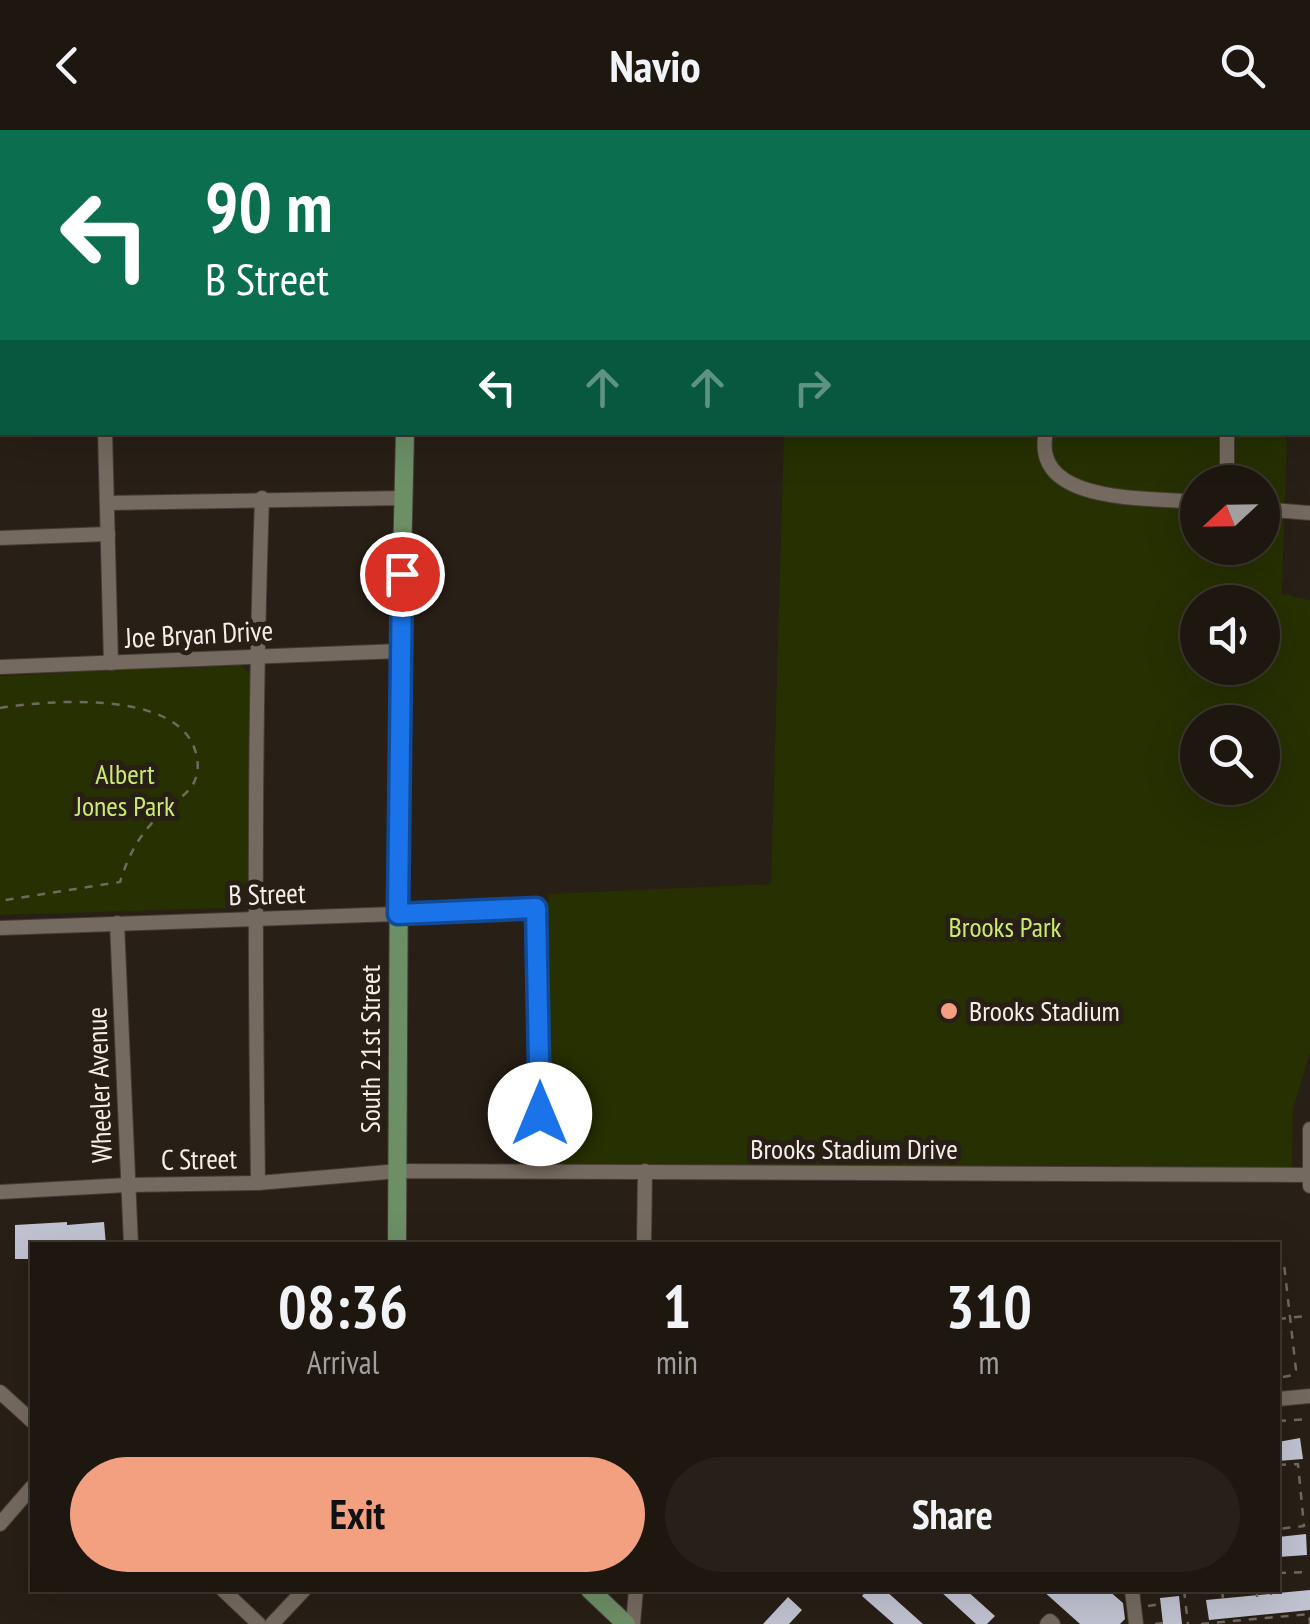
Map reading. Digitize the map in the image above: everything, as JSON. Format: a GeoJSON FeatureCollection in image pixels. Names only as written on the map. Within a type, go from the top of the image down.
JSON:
{"type":"FeatureCollection","features":[{"type":"Feature","properties":{"kind":"main road","name":"South 21st Street"},"geometry":{"type":"LineString","coordinates":[[397,1242],[405,435]]}},
{"type":"Feature","properties":{"kind":"main road"},"geometry":{"type":"LineString","coordinates":[[592,1592],[630,1624]]}},
{"type":"Feature","properties":{"kind":"street"},"geometry":{"type":"LineString","coordinates":[[105,435],[111,663]]}},
{"type":"Feature","properties":{"kind":"street"},"geometry":{"type":"LineString","coordinates":[[1045,435],[1042,450],[1049,467],[1072,485],[1101,494],[1180,501]]}},
{"type":"Feature","properties":{"kind":"street"},"geometry":{"type":"LineString","coordinates":[[1226,465],[1227,435]]}},
{"type":"Feature","properties":{"kind":"street"},"geometry":{"type":"LineString","coordinates":[[258,1183],[255,919],[262,498]]}},
{"type":"Feature","properties":{"kind":"street"},"geometry":{"type":"LineString","coordinates":[[107,502],[404,498]]}},
{"type":"Feature","properties":{"kind":"street"},"geometry":{"type":"LineString","coordinates":[[1280,510],[1310,513]]}},
{"type":"Feature","properties":{"kind":"street"},"geometry":{"type":"LineString","coordinates":[[0,538],[108,534]]}},
{"type":"Feature","properties":{"kind":"street","name":"Joe Bryan Drive"},"geometry":{"type":"LineString","coordinates":[[0,667],[400,651]]}},
{"type":"Feature","properties":{"kind":"street","name":"B Street"},"geometry":{"type":"LineString","coordinates":[[0,928],[536,908],[540,1172]]}},
{"type":"Feature","properties":{"kind":"street","name":"Wheeler Avenue"},"geometry":{"type":"LineString","coordinates":[[116,923],[131,1242]]}},
{"type":"Feature","properties":{"kind":"street"},"geometry":{"type":"LineString","coordinates":[[1310,1129],[1310,1186]]}},
{"type":"Feature","properties":{"kind":"street","name":"Brooks Stadium Drive"},"geometry":{"type":"LineString","coordinates":[[398,1171],[1309,1175]]}},
{"type":"Feature","properties":{"kind":"street","name":"C Street"},"geometry":{"type":"LineString","coordinates":[[0,1192],[258,1183],[398,1171]]}},
{"type":"Feature","properties":{"kind":"street"},"geometry":{"type":"LineString","coordinates":[[644,1171],[644,1242]]}},
{"type":"Feature","properties":{"kind":"street"},"geometry":{"type":"LineString","coordinates":[[0,1392],[30,1420]]}},
{"type":"Feature","properties":{"kind":"street"},"geometry":{"type":"LineString","coordinates":[[1280,1399],[1310,1396]]}},
{"type":"Feature","properties":{"kind":"street"},"geometry":{"type":"LineString","coordinates":[[0,1524],[30,1489]]}},
{"type":"Feature","properties":{"kind":"street"},"geometry":{"type":"LineString","coordinates":[[225,1592],[259,1624]]}},
{"type":"Feature","properties":{"kind":"street"},"geometry":{"type":"LineString","coordinates":[[272,1624],[302,1592]]}},
{"type":"Feature","properties":{"kind":"street"},"geometry":{"type":"LineString","coordinates":[[630,1624],[636,1592]]}},
{"type":"Feature","properties":{"kind":"street"},"geometry":{"type":"LineString","coordinates":[[1132,1592],[1136,1624]]}},
{"type":"Feature","properties":{"kind":"path"},"geometry":{"type":"LineString","coordinates":[[0,708],[106,704],[164,714],[191,737],[198,756],[198,772],[191,788],[148,826],[132,849],[120,882],[0,901]]}},
{"type":"Feature","properties":{"kind":"path"},"geometry":{"type":"LineString","coordinates":[[1283,1378],[1294,1375],[1296,1370],[1284,1264]]}},
{"type":"Feature","properties":{"kind":"path"},"geometry":{"type":"LineString","coordinates":[[1280,1319],[1308,1316]]}},
{"type":"Feature","properties":{"kind":"path"},"geometry":{"type":"LineString","coordinates":[[1280,1327],[1281,1335]]}},
{"type":"Feature","properties":{"kind":"path"},"geometry":{"type":"LineString","coordinates":[[1280,1422],[1310,1419]]}},
{"type":"Feature","properties":{"kind":"path"},"geometry":{"type":"LineString","coordinates":[[1280,1466],[1298,1464],[1304,1526],[1280,1528]]}},
{"type":"Feature","properties":{"kind":"path"},"geometry":{"type":"LineString","coordinates":[[1280,1573],[1310,1572]]}},
{"type":"Feature","properties":{"kind":"path"},"geometry":{"type":"LineString","coordinates":[[1184,1592],[1188,1624]]}},
{"type":"Feature","properties":{"kind":"path"},"geometry":{"type":"LineString","coordinates":[[1222,1592],[1224,1598]]}},
{"type":"Feature","properties":{"kind":"path"},"geometry":{"type":"LineString","coordinates":[[1256,1592],[1257,1597]]}},
{"type":"Feature","properties":{"kind":"path"},"geometry":{"type":"LineString","coordinates":[[1142,1607],[1160,1604]]}},
{"type":"Feature","properties":{"kind":"path"},"geometry":{"type":"LineString","coordinates":[[1202,1624],[1309,1614],[1310,1624]]}},
{"type":"Feature","properties":{"kind":"path"},"geometry":{"type":"LineString","coordinates":[[1155,1624],[1163,1623]]}},
{"type":"Feature","properties":{"kind":"green space","name":"Brooks Park"},"geometry":{"type":"Polygon","coordinates":[[[784,435],[1287,435],[1282,594],[1310,600],[1310,1053],[1293,1109],[1292,1169],[550,1164],[548,894],[771,884],[784,435]]]}},
{"type":"Feature","properties":{"kind":"green space","name":"Albert Jones Park"},"geometry":{"type":"Polygon","coordinates":[[[232,664],[251,674],[248,884],[243,904],[227,908],[0,915],[0,676],[232,664]]]}},
{"type":"Feature","properties":{"kind":"building"},"geometry":{"type":"Polygon","coordinates":[[[104,1222],[106,1242],[30,1242],[30,1259],[15,1259],[15,1225],[104,1222]]]}},
{"type":"Feature","properties":{"kind":"building"},"geometry":{"type":"Polygon","coordinates":[[[1300,1438],[1303,1459],[1280,1461],[1280,1442],[1300,1438]]]}},
{"type":"Feature","properties":{"kind":"building"},"geometry":{"type":"Polygon","coordinates":[[[1306,1534],[1307,1555],[1280,1557],[1280,1537],[1306,1534]]]}},
{"type":"Feature","properties":{"kind":"building"},"geometry":{"type":"Polygon","coordinates":[[[1310,1590],[1310,1610],[1209,1620],[1206,1600],[1310,1590]]]}},
{"type":"Feature","properties":{"kind":"building"},"geometry":{"type":"Polygon","coordinates":[[[865,1592],[887,1592],[923,1624],[894,1624],[862,1596],[865,1592]]]}},
{"type":"Feature","properties":{"kind":"building"},"geometry":{"type":"Polygon","coordinates":[[[941,1592],[968,1592],[995,1616],[987,1624],[976,1624],[941,1592]]]}},
{"type":"Feature","properties":{"kind":"building"},"geometry":{"type":"Polygon","coordinates":[[[1044,1592],[1110,1592],[1123,1603],[1125,1619],[1120,1624],[1080,1624],[1044,1592]]]}},
{"type":"Feature","properties":{"kind":"building"},"geometry":{"type":"Polygon","coordinates":[[[1179,1596],[1182,1624],[1163,1624],[1160,1598],[1179,1596]]]}},
{"type":"Feature","properties":{"kind":"building"},"geometry":{"type":"Polygon","coordinates":[[[788,1597],[802,1610],[789,1624],[763,1624],[788,1597]]]}},
{"type":"Feature","properties":{"kind":"place","name":"Brooks Stadium"},"geometry":{"type":"Point","coordinates":[949,1011]}},
{"type":"Feature","properties":{"kind":"route"},"geometry":{"type":"LineString","coordinates":[[402,574],[398,914],[536,908],[540,1114]]}}]}
